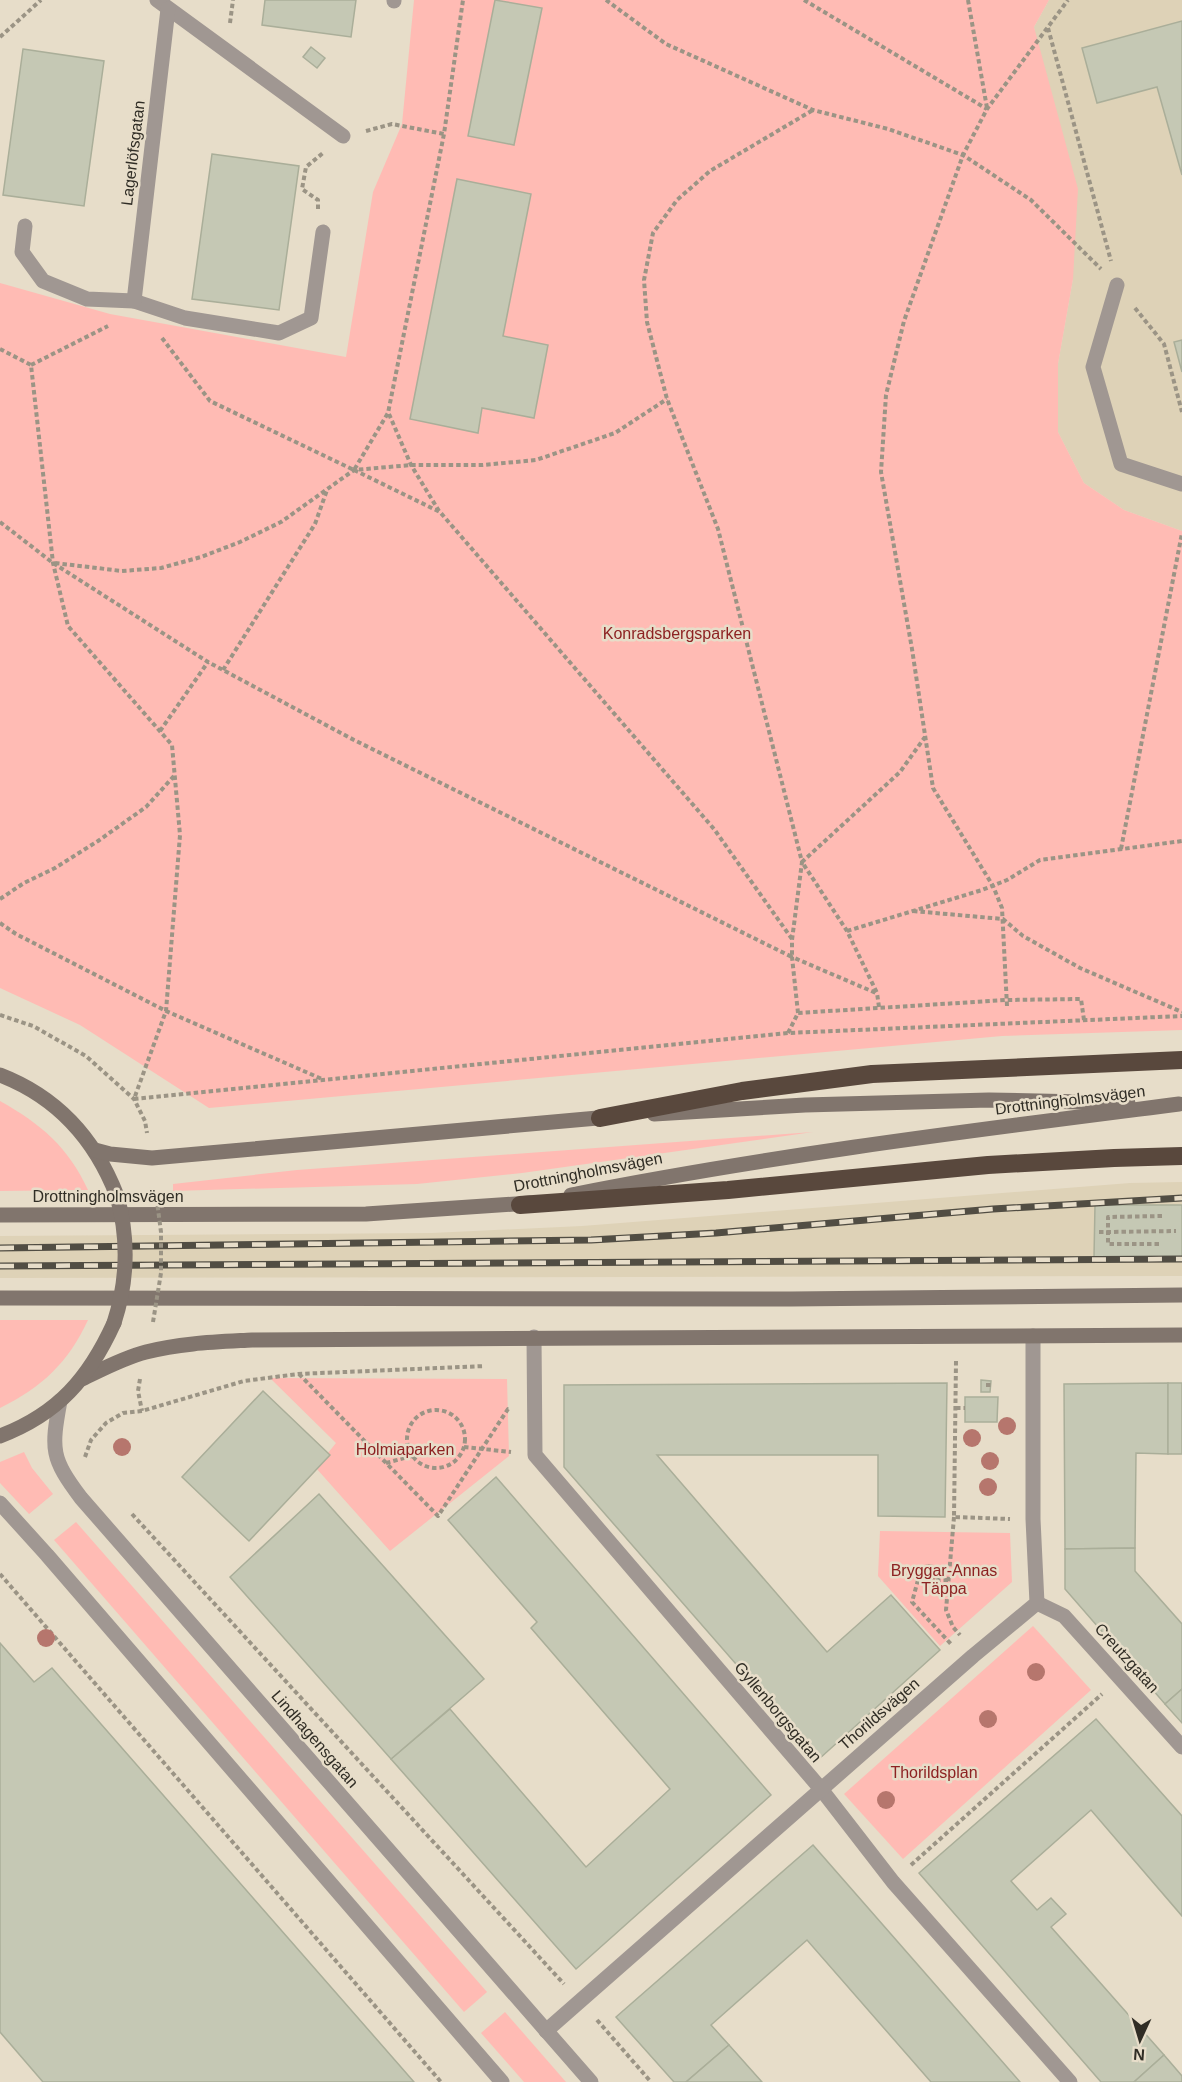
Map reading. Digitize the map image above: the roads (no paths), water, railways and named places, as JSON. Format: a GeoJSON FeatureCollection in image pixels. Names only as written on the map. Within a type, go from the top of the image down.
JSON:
{"type":"FeatureCollection","features":[{"type":"Feature","properties":{"kind":"highway"},"geometry":{"type":"LineString","coordinates":[[600,1118],[742,1091],[872,1074],[1182,1060]]}},
{"type":"Feature","properties":{"kind":"highway"},"geometry":{"type":"LineString","coordinates":[[520,1205],[728,1190],[988,1165],[1182,1156]]}},
{"type":"Feature","properties":{"kind":"main road"},"geometry":{"type":"LineString","coordinates":[[0,1075],[31,1089],[50,1102],[74,1124],[95,1150],[117,1196],[126,1253],[122,1295],[114,1323],[100,1352],[82,1379],[60,1401],[38,1418],[0,1436]]}},
{"type":"Feature","properties":{"kind":"main road","name":"Drottningholmsvägen"},"geometry":{"type":"LineString","coordinates":[[95,1150],[110,1154],[152,1158],[600,1118],[805,1105],[989,1100],[1180,1104]]}},
{"type":"Feature","properties":{"kind":"main road","name":"Drottningholmsvägen"},"geometry":{"type":"LineString","coordinates":[[0,1215],[366,1214],[520,1205],[670,1175],[957,1132],[1180,1104]]}},
{"type":"Feature","properties":{"kind":"main road"},"geometry":{"type":"LineString","coordinates":[[0,1298],[791,1299],[1181,1295]]}},
{"type":"Feature","properties":{"kind":"main road"},"geometry":{"type":"LineString","coordinates":[[82,1379],[125,1359],[184,1344],[252,1340],[1182,1335]]}},
{"type":"Feature","properties":{"kind":"street","name":"Lagerlöfsgatan"},"geometry":{"type":"LineString","coordinates":[[162,5],[343,136]]}},
{"type":"Feature","properties":{"kind":"street","name":"Lagerlöfsgatan"},"geometry":{"type":"LineString","coordinates":[[134,301],[162,5]]}},
{"type":"Feature","properties":{"kind":"street"},"geometry":{"type":"LineString","coordinates":[[25,226],[22,252],[43,281],[87,299],[134,301],[185,318],[279,333],[311,318],[323,232]]}},
{"type":"Feature","properties":{"kind":"street"},"geometry":{"type":"LineString","coordinates":[[1117,285],[1093,367],[1121,464],[1182,484]]}},
{"type":"Feature","properties":{"kind":"street"},"geometry":{"type":"LineString","coordinates":[[1033,1336],[1033,1519],[1037,1603]]}},
{"type":"Feature","properties":{"kind":"street","name":"Gyllenborgsgatan"},"geometry":{"type":"LineString","coordinates":[[534,1337],[535,1455],[821,1789],[893,1882],[1070,2082]]}},
{"type":"Feature","properties":{"kind":"street","name":"Lindhagensgatan"},"geometry":{"type":"LineString","coordinates":[[60,1401],[54,1430],[54,1450],[62,1473],[591,2082]]}},
{"type":"Feature","properties":{"kind":"street"},"geometry":{"type":"LineString","coordinates":[[0,1503],[502,2082]]}},
{"type":"Feature","properties":{"kind":"street","name":"Thorildsvägen"},"geometry":{"type":"LineString","coordinates":[[546,2031],[973,1656],[1037,1603]]}},
{"type":"Feature","properties":{"kind":"street","name":"Creutzgatan"},"geometry":{"type":"LineString","coordinates":[[1037,1603],[1064,1616],[1182,1747]]}},
{"type":"Feature","properties":{"kind":"railway"},"geometry":{"type":"LineString","coordinates":[[0,1248],[591,1240],[716,1233],[993,1209],[1182,1198]]}},
{"type":"Feature","properties":{"kind":"railway"},"geometry":{"type":"LineString","coordinates":[[0,1266],[1182,1259]]}},
{"type":"Feature","properties":{"kind":"park label","name":"Konradsbergsparken"},"geometry":{"type":"Point","coordinates":[677,633]}},
{"type":"Feature","properties":{"kind":"park label","name":"Holmiaparken"},"geometry":{"type":"Point","coordinates":[405,1449]}},
{"type":"Feature","properties":{"kind":"park label","name":"Bryggar-Annas Täppa"},"geometry":{"type":"Point","coordinates":[944,1579]}},
{"type":"Feature","properties":{"kind":"park label","name":"Thorildsplan"},"geometry":{"type":"Point","coordinates":[934,1772]}}]}
